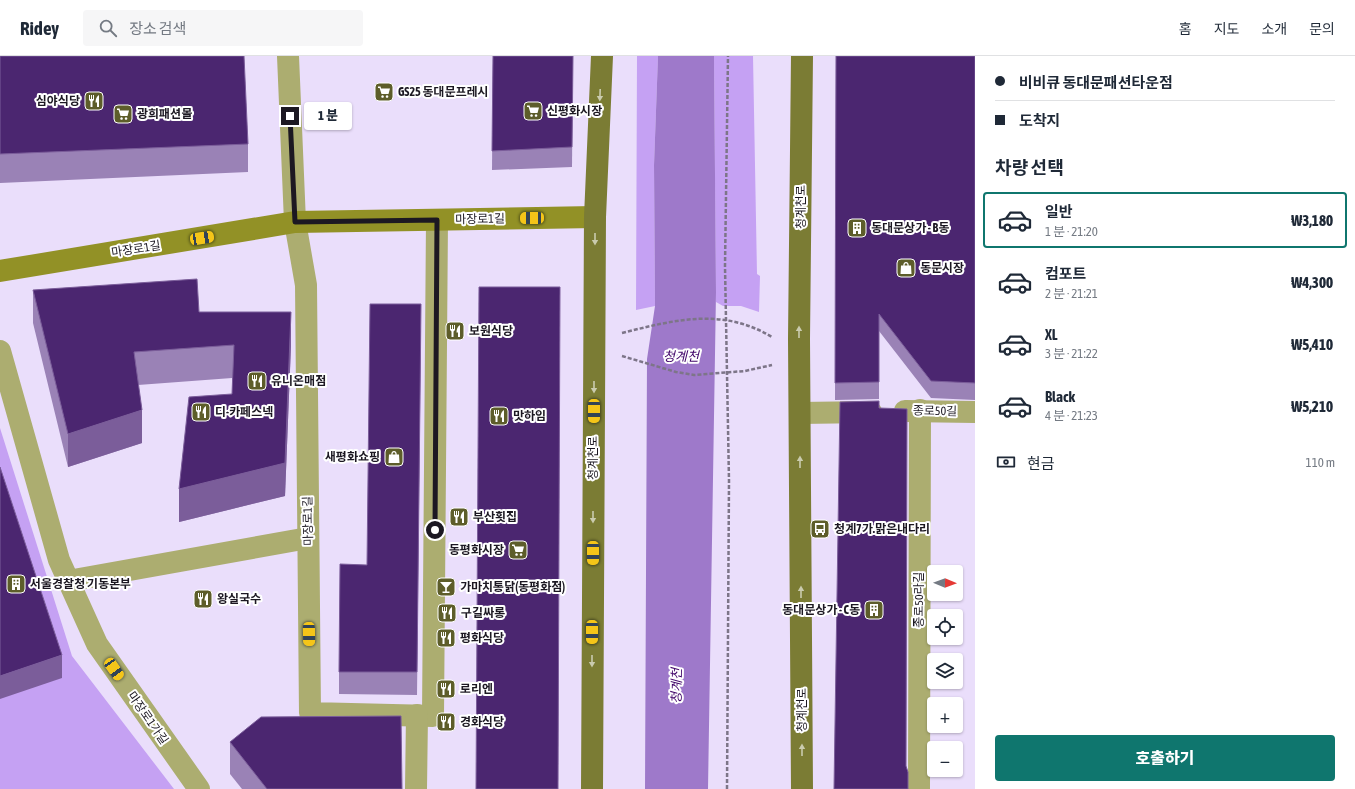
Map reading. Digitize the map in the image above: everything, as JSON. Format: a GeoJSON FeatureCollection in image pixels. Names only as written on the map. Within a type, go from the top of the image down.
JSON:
{"type":"FeatureCollection","features":[{"type":"Feature","properties":{"kind":"main road","name":"청계천로"},"geometry":{"type":"LineString","coordinates":[[592,789],[595,217],[602,56]]}},
{"type":"Feature","properties":{"kind":"main road","name":"청계천로"},"geometry":{"type":"LineString","coordinates":[[802,56],[800,413],[802,789]]}},
{"type":"Feature","properties":{"kind":"main road","name":"마장로1길"},"geometry":{"type":"LineString","coordinates":[[0,271],[295,222],[595,217]]}},
{"type":"Feature","properties":{"kind":"street"},"geometry":{"type":"LineString","coordinates":[[288,56],[295,222]]}},
{"type":"Feature","properties":{"kind":"street","name":"마장로1길"},"geometry":{"type":"LineString","coordinates":[[295,222],[306,285],[310,713],[433,716],[437,220]]}},
{"type":"Feature","properties":{"kind":"street","name":"마장로1가길"},"geometry":{"type":"LineString","coordinates":[[0,352],[58,560],[97,644],[198,789]]}},
{"type":"Feature","properties":{"kind":"street","name":"종로50길"},"geometry":{"type":"LineString","coordinates":[[800,413],[920,410],[975,412]]}},
{"type":"Feature","properties":{"kind":"street","name":"종로50라길"},"geometry":{"type":"LineString","coordinates":[[919,789],[920,410]]}},
{"type":"Feature","properties":{"kind":"street"},"geometry":{"type":"LineString","coordinates":[[68,581],[308,538]]}},
{"type":"Feature","properties":{"kind":"street"},"geometry":{"type":"LineString","coordinates":[[416,789],[417,716]]}},
{"type":"Feature","properties":{"kind":"path"},"geometry":{"type":"LineString","coordinates":[[728,56],[726,266],[729,481],[728,789]]}},
{"type":"Feature","properties":{"kind":"path"},"geometry":{"type":"LineString","coordinates":[[615,334],[678,320],[702,318],[735,322],[751,327],[775,340]]}},
{"type":"Feature","properties":{"kind":"path"},"geometry":{"type":"LineString","coordinates":[[621,355],[676,372],[694,375],[745,371],[775,364]]}},
{"type":"Feature","properties":{"kind":"shaded area"},"geometry":{"type":"Polygon","coordinates":[[[637,56],[658,56],[654,165],[655,306],[636,310],[637,56]]]}},
{"type":"Feature","properties":{"kind":"shaded area"},"geometry":{"type":"Polygon","coordinates":[[[714,56],[753,56],[757,274],[760,276],[759,312],[741,306],[723,306],[716,302],[714,56]]]}},
{"type":"Feature","properties":{"kind":"shaded area"},"geometry":{"type":"Polygon","coordinates":[[[0,428],[72,656],[174,789],[0,789],[0,428]]]}},
{"type":"Feature","properties":{"kind":"water","name":"청계천"},"geometry":{"type":"Polygon","coordinates":[[[658,56],[714,56],[716,292],[708,789],[645,789],[647,359],[655,306],[654,165],[658,56]]]}},
{"type":"Feature","properties":{"kind":"building","name":"광희패션몰"},"geometry":{"type":"Polygon","coordinates":[[[0,56],[244,56],[248,144],[0,154],[0,56]]]}},
{"type":"Feature","properties":{"kind":"building","name":"신평화시장"},"geometry":{"type":"Polygon","coordinates":[[[493,56],[573,56],[572,147],[492,151],[493,56]]]}},
{"type":"Feature","properties":{"kind":"building"},"geometry":{"type":"Polygon","coordinates":[[[836,56],[975,56],[975,383],[931,381],[879,314],[879,382],[835,383],[836,56]]]}},
{"type":"Feature","properties":{"kind":"building"},"geometry":{"type":"Polygon","coordinates":[[[197,279],[199,312],[291,312],[285,463],[179,489],[189,397],[232,394],[234,345],[134,352],[142,410],[68,434],[33,290],[197,279]]]}},
{"type":"Feature","properties":{"kind":"building","name":"동평화시장"},"geometry":{"type":"Polygon","coordinates":[[[479,287],[560,287],[558,789],[476,789],[479,287]]]}},
{"type":"Feature","properties":{"kind":"building","name":"새평화쇼핑"},"geometry":{"type":"Polygon","coordinates":[[[370,304],[421,304],[417,672],[339,672],[340,564],[367,565],[370,304]]]}},
{"type":"Feature","properties":{"kind":"building","name":"동대문상가 - C동"},"geometry":{"type":"Polygon","coordinates":[[[879,401],[879,408],[907,409],[906,766],[908,772],[908,789],[834,789],[840,402],[879,401]]]}},
{"type":"Feature","properties":{"kind":"building","name":"서울경찰청 기동본부"},"geometry":{"type":"Polygon","coordinates":[[[0,467],[62,655],[0,676],[0,467]]]}},
{"type":"Feature","properties":{"kind":"building"},"geometry":{"type":"Polygon","coordinates":[[[401,716],[402,789],[267,789],[230,742],[261,717],[401,716]]]}},
{"type":"Feature","properties":{"kind":"place","name":"GS25 동대문프레시"},"geometry":{"type":"Point","coordinates":[384,92]}},
{"type":"Feature","properties":{"kind":"place","name":"심야식당"},"geometry":{"type":"Point","coordinates":[94,101]}},
{"type":"Feature","properties":{"kind":"place","name":"신평화시장"},"geometry":{"type":"Point","coordinates":[533,111]}},
{"type":"Feature","properties":{"kind":"place","name":"광희패션몰"},"geometry":{"type":"Point","coordinates":[123,114]}},
{"type":"Feature","properties":{"kind":"place","name":"동대문상가 - B동"},"geometry":{"type":"Point","coordinates":[857,228]}},
{"type":"Feature","properties":{"kind":"place","name":"동문시장"},"geometry":{"type":"Point","coordinates":[906,268]}},
{"type":"Feature","properties":{"kind":"place","name":"보원식당"},"geometry":{"type":"Point","coordinates":[455,331]}},
{"type":"Feature","properties":{"kind":"place","name":"유니온매점"},"geometry":{"type":"Point","coordinates":[257,381]}},
{"type":"Feature","properties":{"kind":"place","name":"디-카페스넥"},"geometry":{"type":"Point","coordinates":[201,412]}},
{"type":"Feature","properties":{"kind":"place","name":"맛하임"},"geometry":{"type":"Point","coordinates":[499,416]}},
{"type":"Feature","properties":{"kind":"place","name":"새평화쇼핑"},"geometry":{"type":"Point","coordinates":[394,457]}},
{"type":"Feature","properties":{"kind":"place","name":"부산횟집"},"geometry":{"type":"Point","coordinates":[459,517]}},
{"type":"Feature","properties":{"kind":"place","name":"청계7가.맑은내다리"},"geometry":{"type":"Point","coordinates":[820,529]}},
{"type":"Feature","properties":{"kind":"place","name":"동평화시장"},"geometry":{"type":"Point","coordinates":[518,550]}},
{"type":"Feature","properties":{"kind":"place","name":"서울경찰청 기동본부"},"geometry":{"type":"Point","coordinates":[16,584]}},
{"type":"Feature","properties":{"kind":"place","name":"가마치통닭(동평화점)"},"geometry":{"type":"Point","coordinates":[446,587]}},
{"type":"Feature","properties":{"kind":"place","name":"왕실국수"},"geometry":{"type":"Point","coordinates":[203,599]}},
{"type":"Feature","properties":{"kind":"place","name":"동대문상가 - C동"},"geometry":{"type":"Point","coordinates":[874,610]}},
{"type":"Feature","properties":{"kind":"place","name":"구길싸롱"},"geometry":{"type":"Point","coordinates":[447,613]}},
{"type":"Feature","properties":{"kind":"place","name":"평화식당"},"geometry":{"type":"Point","coordinates":[446,638]}},
{"type":"Feature","properties":{"kind":"place","name":"로리엔"},"geometry":{"type":"Point","coordinates":[446,689]}},
{"type":"Feature","properties":{"kind":"place","name":"경화식당"},"geometry":{"type":"Point","coordinates":[446,722]}},
{"type":"Feature","properties":{"kind":"route"},"geometry":{"type":"LineString","coordinates":[[290,116],[295,222],[437,220],[435,530]]}}]}
